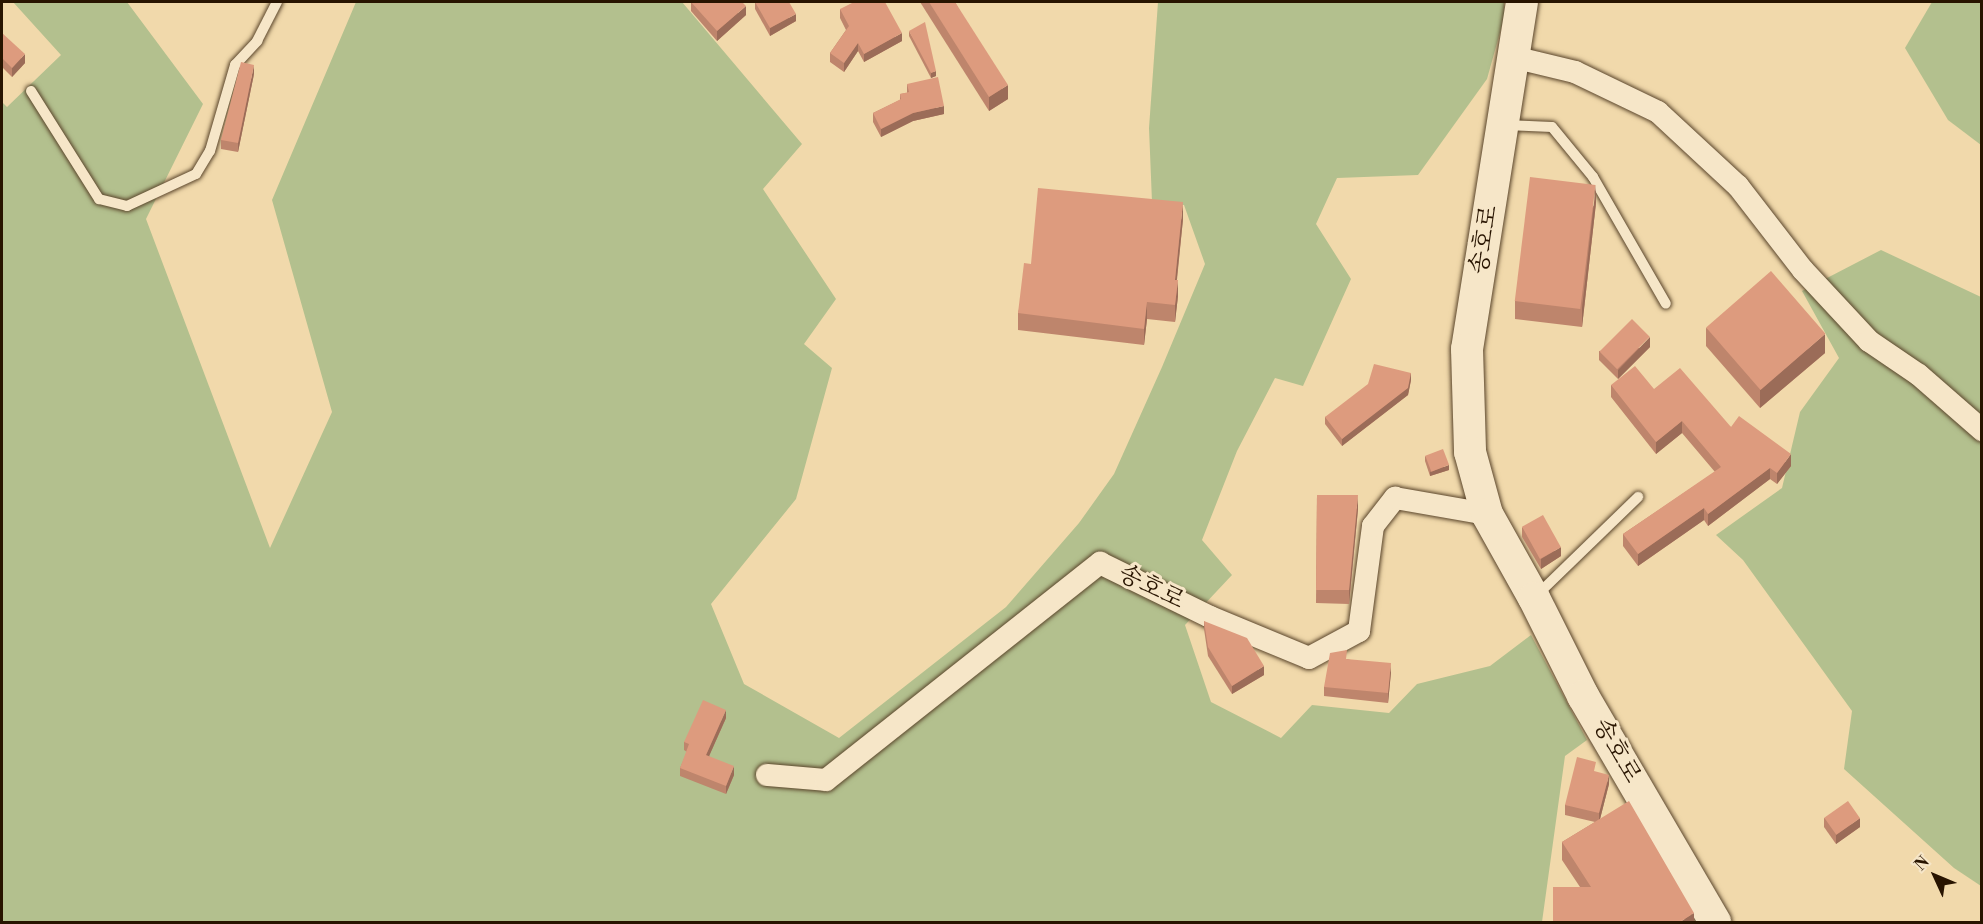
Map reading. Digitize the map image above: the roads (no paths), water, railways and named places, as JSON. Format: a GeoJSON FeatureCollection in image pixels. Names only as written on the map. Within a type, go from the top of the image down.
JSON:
{"type":"FeatureCollection","features":[{"type":"Feature","properties":{"kind":"main road","name":"송호로"},"geometry":{"type":"LineString","coordinates":[[1522,2],[1467,349],[1470,452],[1486,514],[1534,598],[1583,696],[1715,922]]}},
{"type":"Feature","properties":{"kind":"street"},"geometry":{"type":"LineString","coordinates":[[1513,57],[1575,72],[1658,112],[1738,186],[1803,270],[1869,341],[1919,375],[1982,430]]}},
{"type":"Feature","properties":{"kind":"street","name":"송호로"},"geometry":{"type":"LineString","coordinates":[[767,775],[826,780],[1100,563],[1210,617],[1309,658],[1359,631],[1373,526],[1395,498],[1486,514]]}},
{"type":"Feature","properties":{"kind":"lane"},"geometry":{"type":"LineString","coordinates":[[31,91],[99,199],[127,206],[196,174],[210,152],[235,65],[257,41],[277,2]]}},
{"type":"Feature","properties":{"kind":"lane"},"geometry":{"type":"LineString","coordinates":[[1503,124],[1552,127],[1593,177],[1666,304]]}},
{"type":"Feature","properties":{"kind":"lane"},"geometry":{"type":"LineString","coordinates":[[1534,598],[1638,497]]}}]}
